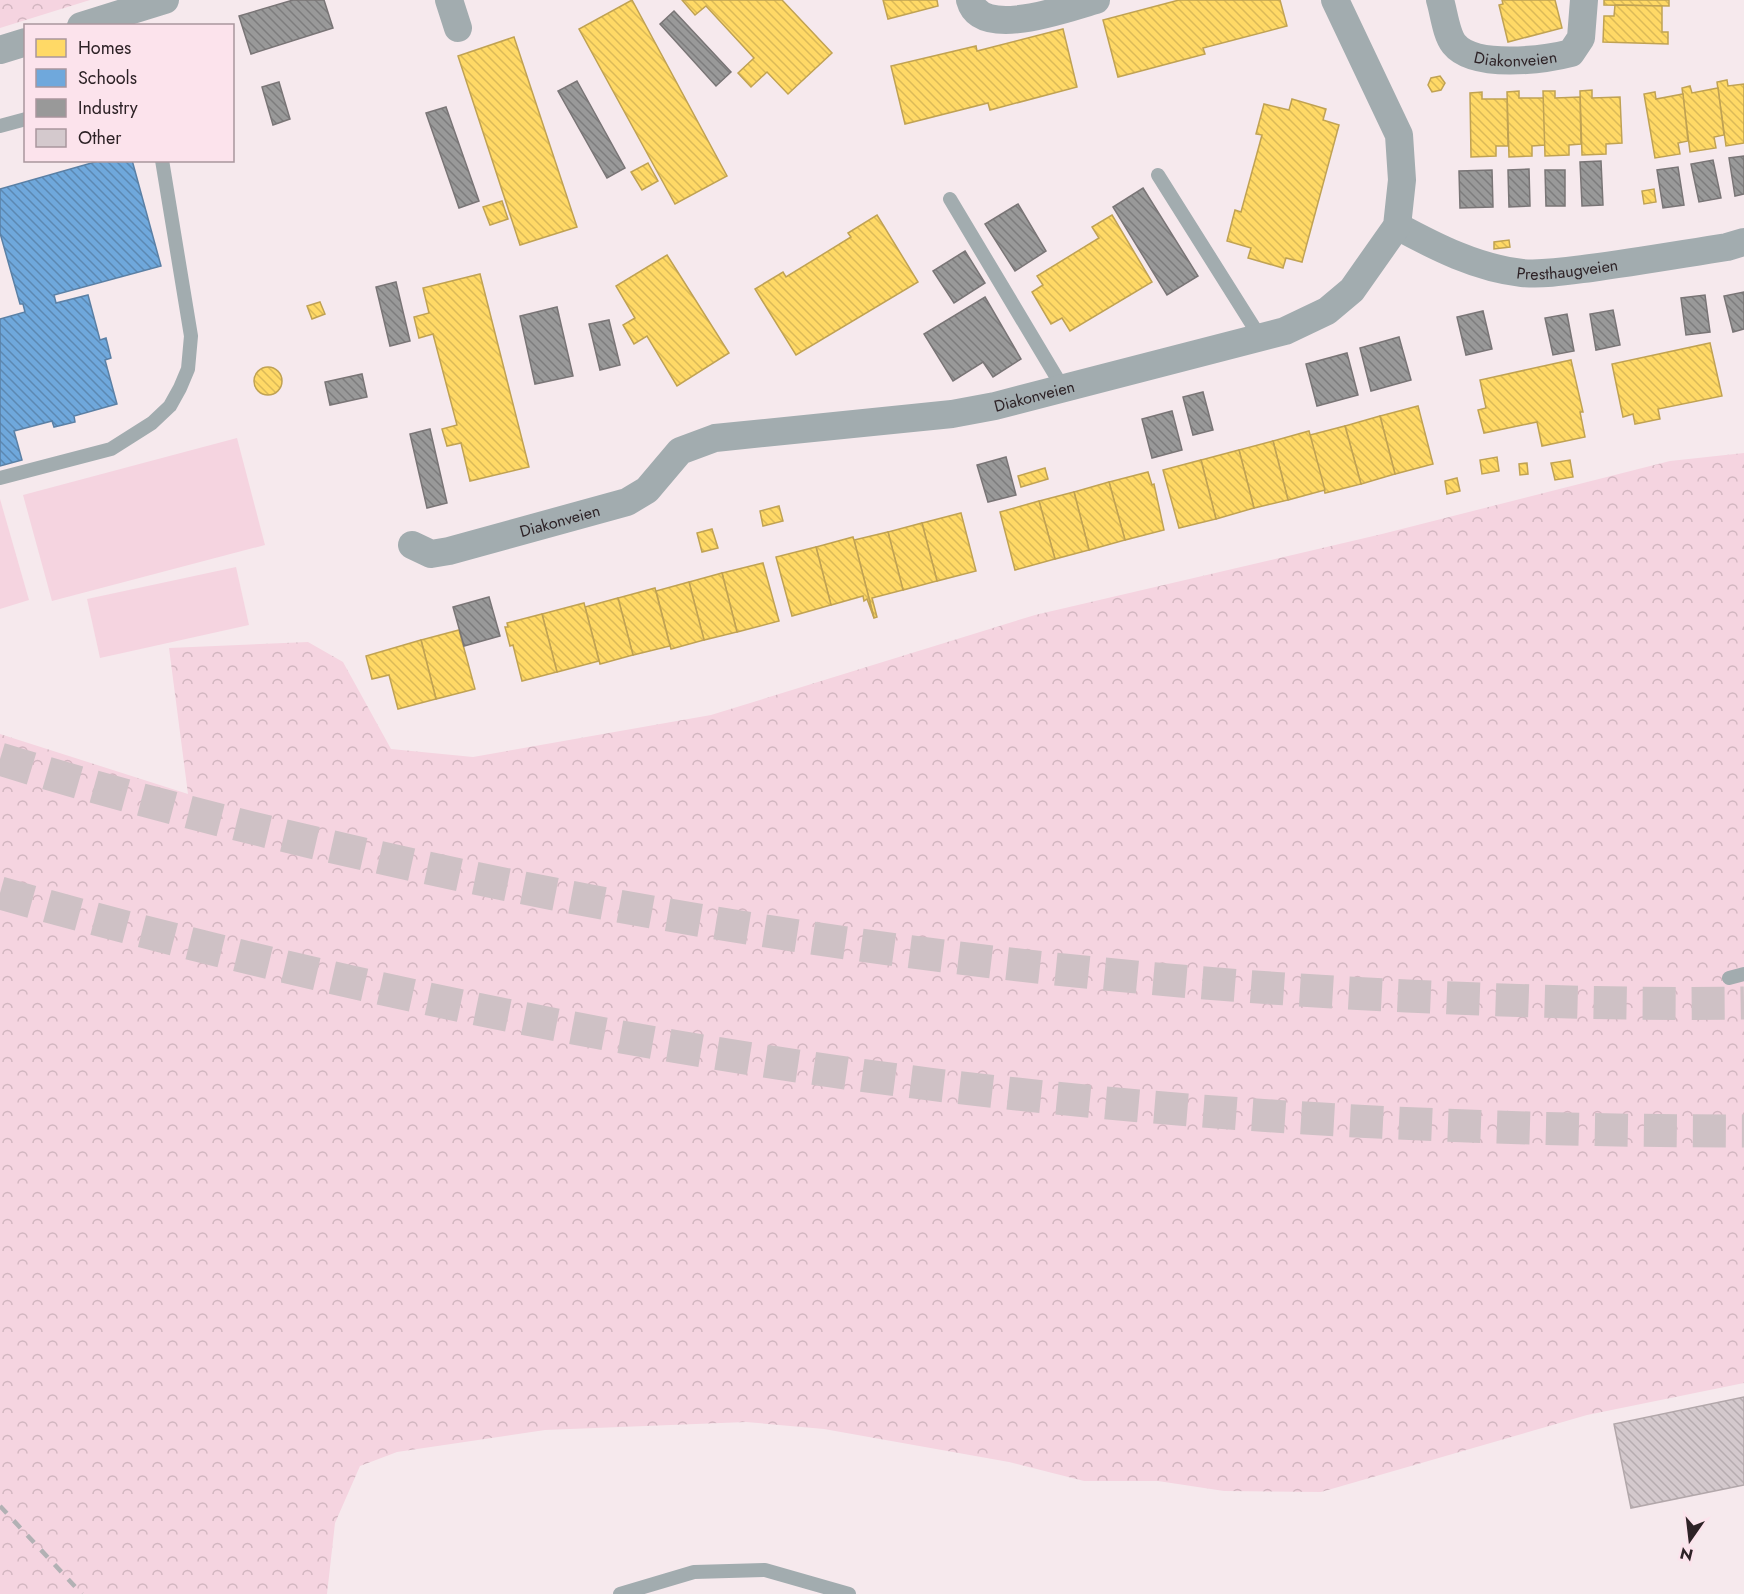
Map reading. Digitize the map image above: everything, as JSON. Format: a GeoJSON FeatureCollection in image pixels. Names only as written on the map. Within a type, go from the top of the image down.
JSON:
{"type":"FeatureCollection","features":[{"type":"Feature","properties":{"kind":"street"},"geometry":{"type":"LineString","coordinates":[[94,24],[114,21],[165,0]]}},
{"type":"Feature","properties":{"kind":"street"},"geometry":{"type":"LineString","coordinates":[[449,0],[458,28]]}},
{"type":"Feature","properties":{"kind":"street"},"geometry":{"type":"LineString","coordinates":[[970,0],[972,5],[987,18],[1005,21],[1024,19],[1096,0]]}},
{"type":"Feature","properties":{"kind":"street","name":"Diakonveien"},"geometry":{"type":"LineString","coordinates":[[412,545],[431,554],[449,551],[576,518],[627,501],[647,490],[680,451],[715,438],[952,414],[1286,331],[1335,304],[1352,290],[1397,226],[1402,180],[1399,135],[1335,0]]}},
{"type":"Feature","properties":{"kind":"street","name":"Diakonveien"},"geometry":{"type":"LineString","coordinates":[[1440,0],[1453,43],[1465,53],[1483,59],[1521,60],[1550,58],[1571,53],[1581,38],[1584,0]]}},
{"type":"Feature","properties":{"kind":"street"},"geometry":{"type":"LineString","coordinates":[[0,50],[24,43]]}},
{"type":"Feature","properties":{"kind":"street","name":"Presthaugveien"},"geometry":{"type":"LineString","coordinates":[[1397,226],[1437,247],[1477,263],[1522,273],[1561,272],[1608,266],[1727,247],[1744,242]]}},
{"type":"Feature","properties":{"kind":"lane"},"geometry":{"type":"LineString","coordinates":[[0,126],[24,120]]}},
{"type":"Feature","properties":{"kind":"lane"},"geometry":{"type":"LineString","coordinates":[[0,478],[111,449],[152,423],[170,406],[180,388],[188,369],[191,336],[162,162]]}},
{"type":"Feature","properties":{"kind":"lane"},"geometry":{"type":"LineString","coordinates":[[1158,175],[1260,337]]}},
{"type":"Feature","properties":{"kind":"lane"},"geometry":{"type":"LineString","coordinates":[[950,199],[1063,388]]}},
{"type":"Feature","properties":{"kind":"lane"},"geometry":{"type":"LineString","coordinates":[[1729,978],[1744,974]]}},
{"type":"Feature","properties":{"kind":"lane"},"geometry":{"type":"LineString","coordinates":[[620,1594],[694,1572],[765,1570],[849,1594]]}},
{"type":"Feature","properties":{"kind":"green space"},"geometry":{"type":"Polygon","coordinates":[[[0,0],[90,0],[0,28],[0,0]]]}},
{"type":"Feature","properties":{"kind":"green space"},"geometry":{"type":"Polygon","coordinates":[[[237,438],[265,545],[52,601],[23,495],[237,438]]]}},
{"type":"Feature","properties":{"kind":"green space"},"geometry":{"type":"Polygon","coordinates":[[[1744,453],[1744,1383],[1587,1415],[1321,1492],[1224,1491],[1158,1481],[1084,1481],[1009,1462],[824,1429],[746,1422],[545,1430],[397,1452],[360,1466],[335,1523],[327,1594],[0,1594],[0,734],[188,794],[169,648],[308,642],[343,662],[391,749],[473,757],[711,715],[1035,615],[1382,534],[1670,461],[1744,453]]]}},
{"type":"Feature","properties":{"kind":"green space"},"geometry":{"type":"Polygon","coordinates":[[[0,499],[29,600],[0,609],[0,499]]]}},
{"type":"Feature","properties":{"kind":"green space"},"geometry":{"type":"Polygon","coordinates":[[[236,567],[249,625],[100,658],[87,599],[236,567]]]}},
{"type":"Feature","properties":{"kind":"building: Homes"},"geometry":{"type":"Polygon","coordinates":[[[632,0],[727,176],[675,204],[579,29],[632,0]]]}},
{"type":"Feature","properties":{"kind":"building: Homes"},"geometry":{"type":"Polygon","coordinates":[[[682,0],[782,0],[832,53],[788,94],[767,72],[751,87],[738,73],[754,58],[706,6],[695,15],[682,0]]]}},
{"type":"Feature","properties":{"kind":"building: Homes"},"geometry":{"type":"Polygon","coordinates":[[[883,0],[937,0],[938,6],[888,19],[883,0]]]}},
{"type":"Feature","properties":{"kind":"building: Homes"},"geometry":{"type":"Polygon","coordinates":[[[1179,0],[1280,0],[1287,26],[1203,48],[1205,54],[1118,77],[1103,20],[1179,0]]]}},
{"type":"Feature","properties":{"kind":"building: Homes"},"geometry":{"type":"Polygon","coordinates":[[[1502,0],[1555,0],[1562,28],[1508,42],[1499,5],[1503,4],[1502,0]]]}},
{"type":"Feature","properties":{"kind":"building: Homes"},"geometry":{"type":"Polygon","coordinates":[[[1604,0],[1669,0],[1669,6],[1604,5],[1604,0]]]}},
{"type":"Feature","properties":{"kind":"building: Homes"},"geometry":{"type":"Polygon","coordinates":[[[1615,5],[1662,6],[1662,32],[1668,32],[1668,44],[1603,42],[1604,16],[1614,16],[1615,5]]]}},
{"type":"Feature","properties":{"kind":"building: Homes"},"geometry":{"type":"Polygon","coordinates":[[[1063,29],[1077,87],[990,110],[988,103],[905,124],[891,66],[976,46],[977,51],[1063,29]]]}},
{"type":"Feature","properties":{"kind":"building: Homes"},"geometry":{"type":"Polygon","coordinates":[[[514,37],[577,227],[520,245],[458,56],[514,37]]]}},
{"type":"Feature","properties":{"kind":"building: Homes"},"geometry":{"type":"Polygon","coordinates":[[[1440,76],[1445,83],[1441,90],[1432,92],[1428,85],[1431,78],[1440,76]]]}},
{"type":"Feature","properties":{"kind":"building: Homes"},"geometry":{"type":"Polygon","coordinates":[[[1727,80],[1728,86],[1744,84],[1744,143],[1726,146],[1717,82],[1727,80]]]}},
{"type":"Feature","properties":{"kind":"building: Homes"},"geometry":{"type":"Polygon","coordinates":[[[1690,86],[1692,93],[1718,88],[1724,135],[1714,137],[1716,148],[1690,152],[1682,88],[1690,86]]]}},
{"type":"Feature","properties":{"kind":"building: Homes"},"geometry":{"type":"Polygon","coordinates":[[[1592,90],[1592,98],[1620,97],[1622,143],[1606,144],[1606,154],[1582,155],[1580,91],[1592,90]]]}},
{"type":"Feature","properties":{"kind":"building: Homes"},"geometry":{"type":"Polygon","coordinates":[[[1519,91],[1519,98],[1544,98],[1545,145],[1532,146],[1532,156],[1509,157],[1507,92],[1519,91]]]}},
{"type":"Feature","properties":{"kind":"building: Homes"},"geometry":{"type":"Polygon","coordinates":[[[1543,91],[1555,91],[1555,98],[1580,97],[1581,144],[1569,145],[1569,155],[1545,156],[1543,91]]]}},
{"type":"Feature","properties":{"kind":"building: Homes"},"geometry":{"type":"Polygon","coordinates":[[[1482,92],[1482,99],[1507,99],[1508,146],[1496,146],[1496,156],[1471,157],[1470,93],[1482,92]]]}},
{"type":"Feature","properties":{"kind":"building: Homes"},"geometry":{"type":"Polygon","coordinates":[[[1655,92],[1656,99],[1683,94],[1688,141],[1678,143],[1680,154],[1655,158],[1644,94],[1655,92]]]}},
{"type":"Feature","properties":{"kind":"building: Homes"},"geometry":{"type":"Polygon","coordinates":[[[1292,99],[1326,109],[1323,120],[1339,125],[1302,262],[1286,258],[1283,268],[1248,258],[1251,248],[1227,241],[1235,210],[1241,212],[1262,135],[1256,134],[1264,104],[1289,110],[1292,99]]]}},
{"type":"Feature","properties":{"kind":"building: Homes"},"geometry":{"type":"Polygon","coordinates":[[[648,163],[658,181],[642,190],[631,172],[648,163]]]}},
{"type":"Feature","properties":{"kind":"building: Homes"},"geometry":{"type":"Polygon","coordinates":[[[1654,189],[1656,202],[1644,204],[1642,191],[1654,189]]]}},
{"type":"Feature","properties":{"kind":"building: Homes"},"geometry":{"type":"Polygon","coordinates":[[[502,201],[508,219],[490,225],[483,207],[502,201]]]}},
{"type":"Feature","properties":{"kind":"building: Homes"},"geometry":{"type":"Polygon","coordinates":[[[877,215],[918,282],[796,355],[755,289],[783,272],[786,277],[851,237],[848,233],[877,215]]]}},
{"type":"Feature","properties":{"kind":"building: Homes"},"geometry":{"type":"Polygon","coordinates":[[[1112,215],[1152,282],[1070,331],[1062,318],[1051,324],[1032,292],[1043,285],[1037,276],[1099,238],[1092,227],[1112,215]]]}},
{"type":"Feature","properties":{"kind":"building: Homes"},"geometry":{"type":"Polygon","coordinates":[[[1509,240],[1510,247],[1494,249],[1494,242],[1509,240]]]}},
{"type":"Feature","properties":{"kind":"building: Homes"},"geometry":{"type":"Polygon","coordinates":[[[667,255],[729,353],[677,386],[647,336],[634,344],[623,325],[635,318],[616,286],[667,255]]]}},
{"type":"Feature","properties":{"kind":"building: Homes"},"geometry":{"type":"Polygon","coordinates":[[[480,274],[529,467],[470,481],[461,443],[447,446],[442,429],[457,425],[433,334],[419,338],[414,317],[429,313],[423,288],[480,274]]]}},
{"type":"Feature","properties":{"kind":"building: Homes"},"geometry":{"type":"Polygon","coordinates":[[[320,302],[325,314],[312,319],[307,306],[320,302]]]}},
{"type":"Feature","properties":{"kind":"building: Homes"},"geometry":{"type":"Polygon","coordinates":[[[1710,343],[1722,396],[1658,409],[1660,419],[1635,424],[1633,414],[1623,417],[1612,364],[1710,343]]]}},
{"type":"Feature","properties":{"kind":"building: Homes"},"geometry":{"type":"Polygon","coordinates":[[[1571,360],[1583,412],[1580,412],[1585,437],[1542,446],[1537,422],[1484,433],[1478,410],[1486,408],[1480,380],[1571,360]]]}},
{"type":"Feature","properties":{"kind":"building: Homes"},"geometry":{"type":"Polygon","coordinates":[[[268,367],[278,371],[282,381],[278,391],[268,395],[258,391],[254,381],[258,371],[268,367]]]}},
{"type":"Feature","properties":{"kind":"building: Homes"},"geometry":{"type":"Polygon","coordinates":[[[1418,406],[1433,464],[1395,474],[1380,416],[1418,406]]]}},
{"type":"Feature","properties":{"kind":"building: Homes"},"geometry":{"type":"Polygon","coordinates":[[[1380,416],[1395,474],[1361,484],[1345,426],[1380,416]]]}},
{"type":"Feature","properties":{"kind":"building: Homes"},"geometry":{"type":"Polygon","coordinates":[[[1345,426],[1361,484],[1325,493],[1310,435],[1345,426]]]}},
{"type":"Feature","properties":{"kind":"building: Homes"},"geometry":{"type":"Polygon","coordinates":[[[1309,431],[1325,490],[1288,500],[1273,441],[1309,431]]]}},
{"type":"Feature","properties":{"kind":"building: Homes"},"geometry":{"type":"Polygon","coordinates":[[[1273,441],[1288,500],[1254,508],[1239,450],[1273,441]]]}},
{"type":"Feature","properties":{"kind":"building: Homes"},"geometry":{"type":"Polygon","coordinates":[[[1239,450],[1254,508],[1216,519],[1201,460],[1239,450]]]}},
{"type":"Feature","properties":{"kind":"building: Homes"},"geometry":{"type":"Polygon","coordinates":[[[1497,457],[1499,471],[1482,474],[1480,460],[1497,457]]]}},
{"type":"Feature","properties":{"kind":"building: Homes"},"geometry":{"type":"Polygon","coordinates":[[[1201,460],[1216,519],[1179,528],[1163,470],[1201,460]]]}},
{"type":"Feature","properties":{"kind":"building: Homes"},"geometry":{"type":"Polygon","coordinates":[[[1570,460],[1573,477],[1555,480],[1551,463],[1570,460]]]}},
{"type":"Feature","properties":{"kind":"building: Homes"},"geometry":{"type":"Polygon","coordinates":[[[1527,463],[1528,474],[1520,475],[1519,464],[1527,463]]]}},
{"type":"Feature","properties":{"kind":"building: Homes"},"geometry":{"type":"Polygon","coordinates":[[[1045,468],[1048,479],[1021,487],[1018,476],[1045,468]]]}},
{"type":"Feature","properties":{"kind":"building: Homes"},"geometry":{"type":"Polygon","coordinates":[[[1148,472],[1152,485],[1154,484],[1164,530],[1125,540],[1109,482],[1148,472]]]}},
{"type":"Feature","properties":{"kind":"building: Homes"},"geometry":{"type":"Polygon","coordinates":[[[1457,478],[1460,491],[1447,494],[1445,481],[1457,478]]]}},
{"type":"Feature","properties":{"kind":"building: Homes"},"geometry":{"type":"Polygon","coordinates":[[[1109,482],[1125,540],[1089,550],[1074,492],[1109,482]]]}},
{"type":"Feature","properties":{"kind":"building: Homes"},"geometry":{"type":"Polygon","coordinates":[[[1074,492],[1089,550],[1055,559],[1039,501],[1074,492]]]}},
{"type":"Feature","properties":{"kind":"building: Homes"},"geometry":{"type":"Polygon","coordinates":[[[1039,501],[1055,559],[1015,570],[1000,512],[1039,501]]]}},
{"type":"Feature","properties":{"kind":"building: Homes"},"geometry":{"type":"Polygon","coordinates":[[[779,506],[783,521],[763,526],[760,511],[779,506]]]}},
{"type":"Feature","properties":{"kind":"building: Homes"},"geometry":{"type":"Polygon","coordinates":[[[961,513],[976,571],[937,581],[922,523],[961,513]]]}},
{"type":"Feature","properties":{"kind":"building: Homes"},"geometry":{"type":"Polygon","coordinates":[[[922,523],[937,581],[903,590],[888,532],[922,523]]]}},
{"type":"Feature","properties":{"kind":"building: Homes"},"geometry":{"type":"Polygon","coordinates":[[[712,529],[718,548],[702,552],[697,533],[712,529]]]}},
{"type":"Feature","properties":{"kind":"building: Homes"},"geometry":{"type":"Polygon","coordinates":[[[888,532],[903,590],[872,598],[877,617],[874,618],[854,540],[888,532]]]}},
{"type":"Feature","properties":{"kind":"building: Homes"},"geometry":{"type":"Polygon","coordinates":[[[853,537],[874,618],[867,599],[864,601],[863,596],[831,605],[816,547],[853,537]]]}},
{"type":"Feature","properties":{"kind":"building: Homes"},"geometry":{"type":"Polygon","coordinates":[[[816,547],[831,605],[792,616],[776,557],[816,547]]]}},
{"type":"Feature","properties":{"kind":"building: Homes"},"geometry":{"type":"Polygon","coordinates":[[[763,563],[779,621],[737,632],[722,573],[763,563]]]}},
{"type":"Feature","properties":{"kind":"building: Homes"},"geometry":{"type":"Polygon","coordinates":[[[722,573],[737,632],[704,640],[689,582],[722,573]]]}},
{"type":"Feature","properties":{"kind":"building: Homes"},"geometry":{"type":"Polygon","coordinates":[[[689,582],[704,640],[671,649],[656,591],[689,582]]]}},
{"type":"Feature","properties":{"kind":"building: Homes"},"geometry":{"type":"Polygon","coordinates":[[[655,588],[670,646],[633,655],[618,598],[655,588]]]}},
{"type":"Feature","properties":{"kind":"building: Homes"},"geometry":{"type":"Polygon","coordinates":[[[618,598],[633,655],[600,664],[585,607],[618,598]]]}},
{"type":"Feature","properties":{"kind":"building: Homes"},"geometry":{"type":"Polygon","coordinates":[[[584,603],[599,661],[557,672],[542,614],[584,603]]]}},
{"type":"Feature","properties":{"kind":"building: Homes"},"geometry":{"type":"Polygon","coordinates":[[[542,614],[557,672],[522,681],[513,645],[510,646],[505,627],[508,627],[507,623],[542,614]]]}},
{"type":"Feature","properties":{"kind":"building: Homes"},"geometry":{"type":"Polygon","coordinates":[[[459,630],[475,689],[436,699],[421,640],[459,630]]]}},
{"type":"Feature","properties":{"kind":"building: Homes"},"geometry":{"type":"Polygon","coordinates":[[[421,640],[436,699],[398,709],[389,675],[372,679],[366,656],[421,640]]]}},
{"type":"Feature","properties":{"kind":"building: Schools"},"geometry":{"type":"Polygon","coordinates":[[[95,162],[133,162],[161,266],[54,295],[56,303],[88,295],[100,340],[106,338],[111,358],[105,360],[117,404],[74,416],[75,422],[54,427],[52,421],[14,431],[22,460],[0,466],[0,319],[25,312],[23,304],[20,304],[0,233],[0,189],[95,162]]]}},
{"type":"Feature","properties":{"kind":"building: Industry"},"geometry":{"type":"Polygon","coordinates":[[[293,0],[324,0],[333,28],[251,54],[239,16],[293,0]]]}},
{"type":"Feature","properties":{"kind":"building: Industry"},"geometry":{"type":"Polygon","coordinates":[[[674,11],[731,72],[716,86],[660,24],[674,11]]]}},
{"type":"Feature","properties":{"kind":"building: Industry"},"geometry":{"type":"Polygon","coordinates":[[[577,81],[625,168],[607,178],[558,91],[577,81]]]}},
{"type":"Feature","properties":{"kind":"building: Industry"},"geometry":{"type":"Polygon","coordinates":[[[279,82],[290,119],[273,125],[262,87],[279,82]]]}},
{"type":"Feature","properties":{"kind":"building: Industry"},"geometry":{"type":"Polygon","coordinates":[[[446,107],[479,201],[459,208],[426,113],[446,107]]]}},
{"type":"Feature","properties":{"kind":"building: Industry"},"geometry":{"type":"Polygon","coordinates":[[[1744,156],[1744,194],[1735,196],[1729,158],[1744,156]]]}},
{"type":"Feature","properties":{"kind":"building: Industry"},"geometry":{"type":"Polygon","coordinates":[[[1713,160],[1721,198],[1699,202],[1691,164],[1713,160]]]}},
{"type":"Feature","properties":{"kind":"building: Industry"},"geometry":{"type":"Polygon","coordinates":[[[1601,161],[1603,205],[1582,206],[1580,162],[1601,161]]]}},
{"type":"Feature","properties":{"kind":"building: Industry"},"geometry":{"type":"Polygon","coordinates":[[[1678,167],[1684,205],[1663,208],[1657,170],[1678,167]]]}},
{"type":"Feature","properties":{"kind":"building: Industry"},"geometry":{"type":"Polygon","coordinates":[[[1529,169],[1530,206],[1509,207],[1508,170],[1529,169]]]}},
{"type":"Feature","properties":{"kind":"building: Industry"},"geometry":{"type":"Polygon","coordinates":[[[1492,170],[1493,207],[1460,208],[1459,171],[1492,170]]]}},
{"type":"Feature","properties":{"kind":"building: Industry"},"geometry":{"type":"Polygon","coordinates":[[[1545,170],[1565,170],[1565,206],[1546,206],[1545,170]]]}},
{"type":"Feature","properties":{"kind":"building: Industry"},"geometry":{"type":"Polygon","coordinates":[[[1143,188],[1198,276],[1167,295],[1113,207],[1143,188]]]}},
{"type":"Feature","properties":{"kind":"building: Industry"},"geometry":{"type":"Polygon","coordinates":[[[1018,204],[1046,251],[1015,271],[985,224],[1018,204]]]}},
{"type":"Feature","properties":{"kind":"building: Industry"},"geometry":{"type":"Polygon","coordinates":[[[965,251],[985,283],[954,303],[933,271],[965,251]]]}},
{"type":"Feature","properties":{"kind":"building: Industry"},"geometry":{"type":"Polygon","coordinates":[[[396,282],[410,341],[390,346],[376,287],[396,282]]]}},
{"type":"Feature","properties":{"kind":"building: Industry"},"geometry":{"type":"Polygon","coordinates":[[[1744,292],[1744,329],[1733,332],[1724,296],[1744,292]]]}},
{"type":"Feature","properties":{"kind":"building: Industry"},"geometry":{"type":"Polygon","coordinates":[[[1705,295],[1710,332],[1686,335],[1681,298],[1705,295]]]}},
{"type":"Feature","properties":{"kind":"building: Industry"},"geometry":{"type":"Polygon","coordinates":[[[985,297],[1021,359],[993,377],[983,362],[953,381],[924,334],[985,297]]]}},
{"type":"Feature","properties":{"kind":"building: Industry"},"geometry":{"type":"Polygon","coordinates":[[[557,307],[573,376],[535,384],[520,316],[557,307]]]}},
{"type":"Feature","properties":{"kind":"building: Industry"},"geometry":{"type":"Polygon","coordinates":[[[1613,310],[1620,345],[1596,350],[1590,314],[1613,310]]]}},
{"type":"Feature","properties":{"kind":"building: Industry"},"geometry":{"type":"Polygon","coordinates":[[[1483,311],[1492,349],[1466,355],[1457,317],[1483,311]]]}},
{"type":"Feature","properties":{"kind":"building: Industry"},"geometry":{"type":"Polygon","coordinates":[[[1567,314],[1574,351],[1553,355],[1545,318],[1567,314]]]}},
{"type":"Feature","properties":{"kind":"building: Industry"},"geometry":{"type":"Polygon","coordinates":[[[609,320],[620,365],[600,370],[589,324],[609,320]]]}},
{"type":"Feature","properties":{"kind":"building: Industry"},"geometry":{"type":"Polygon","coordinates":[[[1399,337],[1411,380],[1371,391],[1360,348],[1399,337]]]}},
{"type":"Feature","properties":{"kind":"building: Industry"},"geometry":{"type":"Polygon","coordinates":[[[1347,353],[1358,395],[1317,406],[1306,364],[1347,353]]]}},
{"type":"Feature","properties":{"kind":"building: Industry"},"geometry":{"type":"Polygon","coordinates":[[[362,374],[367,397],[330,405],[325,382],[362,374]]]}},
{"type":"Feature","properties":{"kind":"building: Industry"},"geometry":{"type":"Polygon","coordinates":[[[1203,392],[1213,430],[1193,435],[1183,397],[1203,392]]]}},
{"type":"Feature","properties":{"kind":"building: Industry"},"geometry":{"type":"Polygon","coordinates":[[[1172,411],[1182,450],[1152,458],[1142,419],[1172,411]]]}},
{"type":"Feature","properties":{"kind":"building: Industry"},"geometry":{"type":"Polygon","coordinates":[[[430,429],[447,503],[427,508],[410,434],[430,429]]]}},
{"type":"Feature","properties":{"kind":"building: Industry"},"geometry":{"type":"Polygon","coordinates":[[[1006,457],[1016,495],[988,502],[977,465],[1006,457]]]}},
{"type":"Feature","properties":{"kind":"building: Industry"},"geometry":{"type":"Polygon","coordinates":[[[489,597],[500,636],[464,646],[453,607],[489,597]]]}},
{"type":"Feature","properties":{"kind":"building: Other"},"geometry":{"type":"Polygon","coordinates":[[[1744,1397],[1744,1485],[1631,1508],[1614,1424],[1744,1397]]]}},
{"type":"Feature","properties":{"kind":"tunnel"},"geometry":{"type":"LineString","coordinates":[[0,759],[173,808],[406,863],[581,899],[816,939],[1051,969],[1288,989],[1533,1001],[1744,1003]]}},
{"type":"Feature","properties":{"kind":"tunnel"},"geometry":{"type":"LineString","coordinates":[[0,893],[345,981],[577,1029],[811,1068],[1031,1095],[1336,1120],[1540,1128],[1744,1131]]}},
{"type":"Feature","properties":{"kind":"railway"},"geometry":{"type":"LineString","coordinates":[[0,1506],[82,1594]]}}]}
